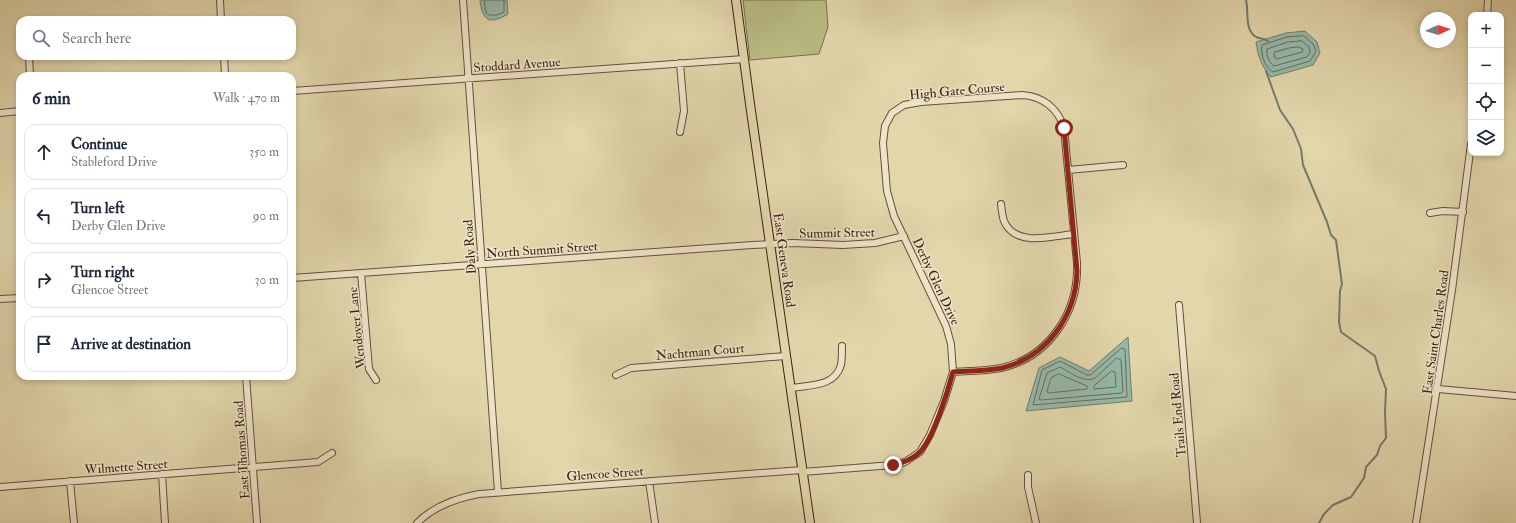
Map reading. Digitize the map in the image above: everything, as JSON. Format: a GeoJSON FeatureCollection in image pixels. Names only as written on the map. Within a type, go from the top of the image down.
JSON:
{"type":"FeatureCollection","features":[{"type":"Feature","properties":{"kind":"main road","name":"East Geneva Road"},"geometry":{"type":"LineString","coordinates":[[736,0],[810,523]]}},
{"type":"Feature","properties":{"kind":"street"},"geometry":{"type":"LineString","coordinates":[[220,0],[221,16]]}},
{"type":"Feature","properties":{"kind":"street","name":"Daly Road"},"geometry":{"type":"LineString","coordinates":[[462,0],[498,492]]}},
{"type":"Feature","properties":{"kind":"street"},"geometry":{"type":"LineString","coordinates":[[1486,12],[1488,0]]}},
{"type":"Feature","properties":{"kind":"street","name":"Stoddard Avenue"},"geometry":{"type":"LineString","coordinates":[[296,91],[744,59]]}},
{"type":"Feature","properties":{"kind":"street"},"geometry":{"type":"LineString","coordinates":[[29,60],[30,72]]}},
{"type":"Feature","properties":{"kind":"street"},"geometry":{"type":"LineString","coordinates":[[224,60],[225,72]]}},
{"type":"Feature","properties":{"kind":"street"},"geometry":{"type":"LineString","coordinates":[[680,63],[684,111],[680,132]]}},
{"type":"Feature","properties":{"kind":"street","name":"High Gate Course"},"geometry":{"type":"LineString","coordinates":[[889,117],[892,113],[904,106],[920,102],[1022,95],[1031,96],[1050,104],[1060,119],[1065,134],[1068,170]]}},
{"type":"Feature","properties":{"kind":"street"},"geometry":{"type":"LineString","coordinates":[[0,113],[16,111]]}},
{"type":"Feature","properties":{"kind":"street","name":"Derby Glen Drive"},"geometry":{"type":"LineString","coordinates":[[889,117],[884,133],[883,143],[887,191],[891,208],[946,326],[951,344],[953,372],[944,401],[930,436],[920,452]]}},
{"type":"Feature","properties":{"kind":"street","name":"East Saint Charles Road"},"geometry":{"type":"LineString","coordinates":[[1416,523],[1438,389],[1470,156]]}},
{"type":"Feature","properties":{"kind":"street"},"geometry":{"type":"LineString","coordinates":[[953,372],[993,369],[1011,365],[1031,355],[1054,337],[1069,311],[1076,291],[1077,271],[1068,170],[1122,165]]}},
{"type":"Feature","properties":{"kind":"street"},"geometry":{"type":"LineString","coordinates":[[1001,204],[1004,223],[1019,236],[1030,238],[1074,234]]}},
{"type":"Feature","properties":{"kind":"street"},"geometry":{"type":"LineString","coordinates":[[1430,213],[1443,211],[1463,212]]}},
{"type":"Feature","properties":{"kind":"street","name":"Summit Street"},"geometry":{"type":"LineString","coordinates":[[770,244],[843,246],[875,243],[904,236]]}},
{"type":"Feature","properties":{"kind":"street","name":"North Summit Street"},"geometry":{"type":"LineString","coordinates":[[296,278],[770,244]]}},
{"type":"Feature","properties":{"kind":"street","name":"Wendover Lane"},"geometry":{"type":"LineString","coordinates":[[361,273],[369,369],[376,380]]}},
{"type":"Feature","properties":{"kind":"street"},"geometry":{"type":"LineString","coordinates":[[0,299],[16,298]]}},
{"type":"Feature","properties":{"kind":"street","name":"Trails End Road"},"geometry":{"type":"LineString","coordinates":[[1179,305],[1197,523]]}},
{"type":"Feature","properties":{"kind":"street"},"geometry":{"type":"LineString","coordinates":[[791,388],[825,383],[835,376],[841,364],[842,346]]}},
{"type":"Feature","properties":{"kind":"street","name":"Nachtman Court"},"geometry":{"type":"LineString","coordinates":[[616,375],[631,368],[786,356]]}},
{"type":"Feature","properties":{"kind":"street","name":"East Thomas Road"},"geometry":{"type":"LineString","coordinates":[[246,380],[257,523]]}},
{"type":"Feature","properties":{"kind":"street"},"geometry":{"type":"LineString","coordinates":[[1438,389],[1516,396]]}},
{"type":"Feature","properties":{"kind":"street","name":"Glencoe Street"},"geometry":{"type":"LineString","coordinates":[[417,523],[435,509],[452,501],[473,495],[649,481],[893,465],[905,462],[920,452]]}},
{"type":"Feature","properties":{"kind":"street","name":"Wilmette Street"},"geometry":{"type":"LineString","coordinates":[[0,487],[318,462],[332,453]]}},
{"type":"Feature","properties":{"kind":"street"},"geometry":{"type":"LineString","coordinates":[[162,474],[165,523]]}},
{"type":"Feature","properties":{"kind":"street"},"geometry":{"type":"LineString","coordinates":[[1028,474],[1028,487],[1036,523]]}},
{"type":"Feature","properties":{"kind":"street"},"geometry":{"type":"LineString","coordinates":[[649,481],[655,523]]}},
{"type":"Feature","properties":{"kind":"street"},"geometry":{"type":"LineString","coordinates":[[70,482],[74,523]]}},
{"type":"Feature","properties":{"kind":"green space"},"geometry":{"type":"Polygon","coordinates":[[[743,0],[826,0],[828,27],[819,54],[750,60],[743,0]]]}},
{"type":"Feature","properties":{"kind":"water"},"geometry":{"type":"Polygon","coordinates":[[[480,0],[507,0],[508,14],[492,20],[488,19],[483,13],[480,0]]]}},
{"type":"Feature","properties":{"kind":"water"},"geometry":{"type":"Polygon","coordinates":[[[1305,31],[1317,42],[1320,53],[1313,65],[1271,77],[1260,61],[1256,42],[1286,33],[1305,31]]]}},
{"type":"Feature","properties":{"kind":"water"},"geometry":{"type":"Polygon","coordinates":[[[1128,337],[1132,401],[1026,411],[1039,368],[1060,357],[1089,371],[1128,337]]]}},
{"type":"Feature","properties":{"kind":"waterway"},"geometry":{"type":"LineString","coordinates":[[1246,0],[1248,25],[1252,34],[1268,41]]}},
{"type":"Feature","properties":{"kind":"waterway"},"geometry":{"type":"LineString","coordinates":[[1266,71],[1280,110],[1293,129],[1301,149],[1303,165],[1331,235],[1336,240],[1342,284],[1340,291],[1339,322],[1341,332],[1375,356],[1386,389],[1386,438],[1380,446],[1377,455],[1366,467],[1364,478],[1351,497],[1333,505],[1324,514],[1319,523]]}},
{"type":"Feature","properties":{"kind":"route"},"geometry":{"type":"LineString","coordinates":[[893,465],[909,460],[920,452],[928,440],[944,401],[953,372],[1002,368],[1022,360],[1040,349],[1054,337],[1064,321],[1076,291],[1077,263],[1064,128]]}}]}
